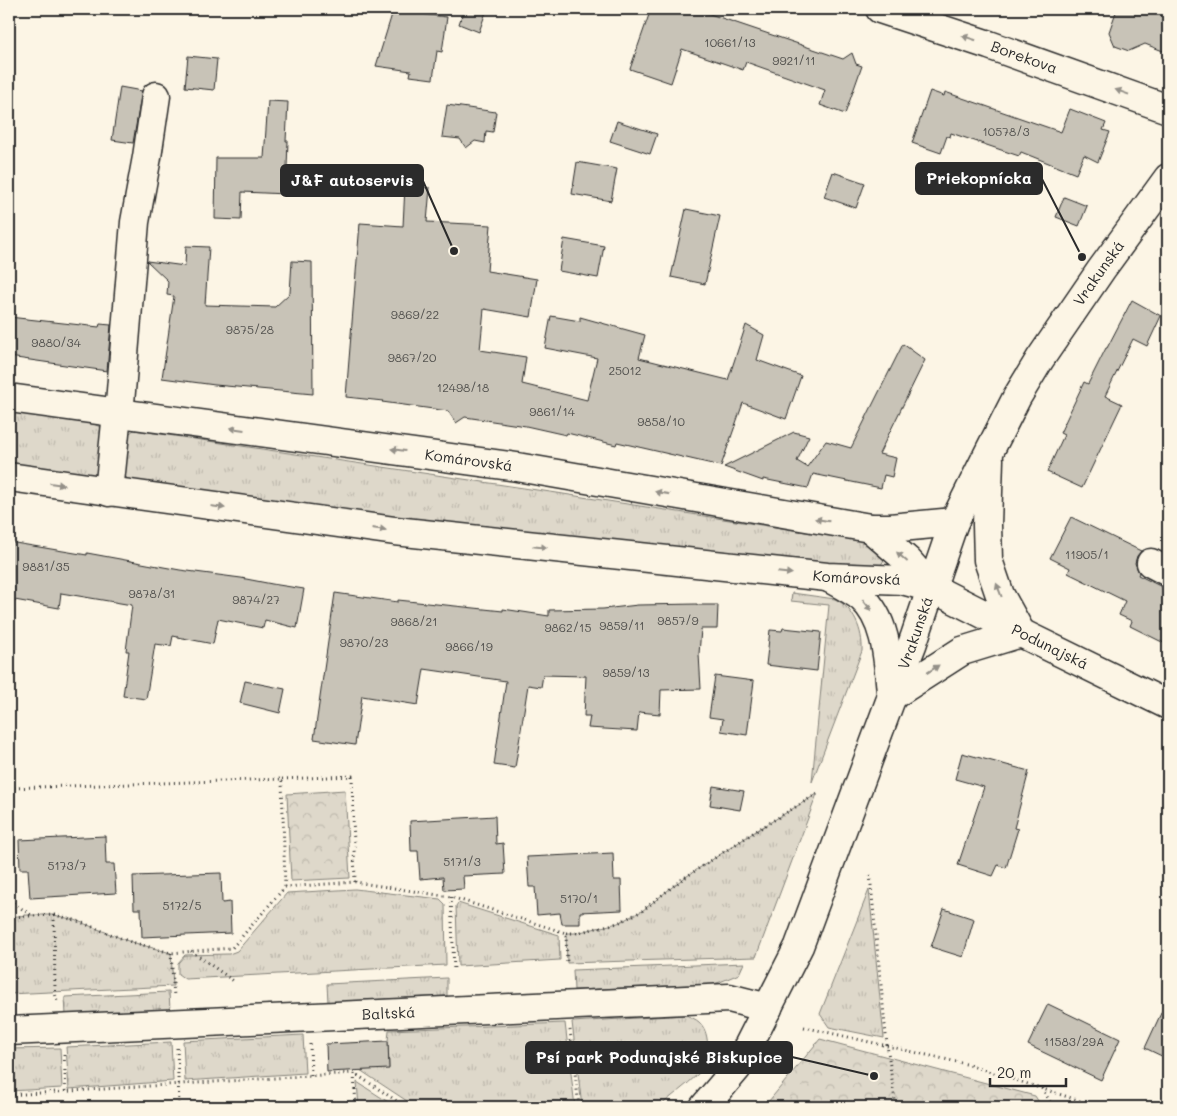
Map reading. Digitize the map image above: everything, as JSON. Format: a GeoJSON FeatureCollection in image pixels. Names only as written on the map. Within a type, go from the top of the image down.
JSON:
{"type":"FeatureCollection","features":[{"type":"Feature","properties":{"kind":"street","name":"Borekova"},"geometry":{"type":"LineString","coordinates":[[880,9],[989,44],[1168,109]]}},
{"type":"Feature","properties":{"kind":"street"},"geometry":{"type":"LineString","coordinates":[[109,492],[117,414],[120,403],[135,222],[156,96]]}},
{"type":"Feature","properties":{"kind":"street","name":"Vrakunská"},"geometry":{"type":"LineString","coordinates":[[704,1107],[737,1068],[799,946],[912,645],[954,522],[1017,397],[1040,359],[1101,270],[1168,178]]}},
{"type":"Feature","properties":{"kind":"street","name":"Komárovská"},"geometry":{"type":"LineString","coordinates":[[9,398],[517,467],[870,528],[908,561],[932,588]]}},
{"type":"Feature","properties":{"kind":"street"},"geometry":{"type":"LineString","coordinates":[[827,577],[857,594],[876,617],[883,633],[887,650],[892,696],[962,651],[1021,633],[1000,595],[988,560],[987,525],[990,450]]}},
{"type":"Feature","properties":{"kind":"street","name":"Komárovská"},"geometry":{"type":"LineString","coordinates":[[9,477],[395,531],[827,577],[902,580],[932,588]]}},
{"type":"Feature","properties":{"kind":"street"},"geometry":{"type":"LineString","coordinates":[[870,528],[954,522]]}},
{"type":"Feature","properties":{"kind":"street","name":"Podunajská"},"geometry":{"type":"LineString","coordinates":[[932,588],[1168,705]]}},
{"type":"Feature","properties":{"kind":"street","name":"Baltská"},"geometry":{"type":"LineString","coordinates":[[9,1031],[729,998],[768,1008]]}},
{"type":"Feature","properties":{"kind":"path"},"geometry":{"type":"LineString","coordinates":[[9,788],[352,776],[355,882]]}},
{"type":"Feature","properties":{"kind":"path"},"geometry":{"type":"LineString","coordinates":[[9,917],[54,915],[75,920],[128,941],[171,953],[232,948],[285,887],[282,779]]}},
{"type":"Feature","properties":{"kind":"path"},"geometry":{"type":"LineString","coordinates":[[285,887],[355,882],[451,897],[566,933],[576,933],[618,924],[642,911],[681,880],[817,794]]}},
{"type":"Feature","properties":{"kind":"path"},"geometry":{"type":"LineString","coordinates":[[870,875],[886,1046],[896,1107]]}},
{"type":"Feature","properties":{"kind":"path"},"geometry":{"type":"LineString","coordinates":[[451,897],[454,971]]}},
{"type":"Feature","properties":{"kind":"path"},"geometry":{"type":"LineString","coordinates":[[9,900],[31,915]]}},
{"type":"Feature","properties":{"kind":"path"},"geometry":{"type":"LineString","coordinates":[[54,915],[56,992]]}},
{"type":"Feature","properties":{"kind":"path"},"geometry":{"type":"LineString","coordinates":[[566,933],[567,964]]}},
{"type":"Feature","properties":{"kind":"path"},"geometry":{"type":"LineString","coordinates":[[191,951],[234,982]]}},
{"type":"Feature","properties":{"kind":"path"},"geometry":{"type":"LineString","coordinates":[[171,953],[173,986]]}},
{"type":"Feature","properties":{"kind":"path"},"geometry":{"type":"LineString","coordinates":[[566,1005],[579,1107]]}},
{"type":"Feature","properties":{"kind":"path"},"geometry":{"type":"LineString","coordinates":[[804,1027],[966,1064],[1099,1107]]}},
{"type":"Feature","properties":{"kind":"path"},"geometry":{"type":"LineString","coordinates":[[354,1073],[356,1107]]}},
{"type":"Feature","properties":{"kind":"path"},"geometry":{"type":"LineString","coordinates":[[9,1095],[354,1073],[406,1107]]}},
{"type":"Feature","properties":{"kind":"path"},"geometry":{"type":"LineString","coordinates":[[1042,1088],[1053,1107]]}},
{"type":"Feature","properties":{"kind":"green space"},"geometry":{"type":"Polygon","coordinates":[[[9,412],[94,424],[100,427],[103,430],[97,473],[93,475],[9,466],[9,412]]]}},
{"type":"Feature","properties":{"kind":"green space"},"geometry":{"type":"Polygon","coordinates":[[[134,430],[876,543],[885,554],[885,557],[882,564],[873,569],[490,532],[128,480],[121,470],[127,435],[134,430]]]}},
{"type":"Feature","properties":{"kind":"green space"},"geometry":{"type":"Polygon","coordinates":[[[792,593],[835,599],[842,603],[856,621],[862,643],[862,651],[812,782],[829,605],[791,601],[792,593]]]}},
{"type":"Feature","properties":{"kind":"green space"},"geometry":{"type":"Polygon","coordinates":[[[345,790],[350,878],[291,881],[287,794],[345,790]]]}},
{"type":"Feature","properties":{"kind":"green space"},"geometry":{"type":"Polygon","coordinates":[[[817,794],[756,957],[567,963],[566,933],[576,933],[618,923],[642,911],[681,880],[817,794]]]}},
{"type":"Feature","properties":{"kind":"green space"},"geometry":{"type":"Polygon","coordinates":[[[355,889],[440,899],[445,904],[446,965],[185,979],[178,974],[178,963],[185,955],[229,954],[237,951],[287,893],[355,889]]]}},
{"type":"Feature","properties":{"kind":"green space"},"geometry":{"type":"Polygon","coordinates":[[[869,890],[884,1038],[829,1027],[820,1014],[869,890]]]}},
{"type":"Feature","properties":{"kind":"green space"},"geometry":{"type":"Polygon","coordinates":[[[458,903],[559,935],[560,960],[458,966],[456,906],[458,903]]]}},
{"type":"Feature","properties":{"kind":"green space"},"geometry":{"type":"Polygon","coordinates":[[[54,915],[75,920],[128,941],[171,953],[173,986],[9,994],[9,917],[54,915]]]}},
{"type":"Feature","properties":{"kind":"green space"},"geometry":{"type":"Polygon","coordinates":[[[744,963],[739,974],[713,984],[574,990],[573,970],[744,963]]]}},
{"type":"Feature","properties":{"kind":"green space"},"geometry":{"type":"Polygon","coordinates":[[[447,978],[447,996],[328,1002],[327,984],[447,978]]]}},
{"type":"Feature","properties":{"kind":"green space"},"geometry":{"type":"Polygon","coordinates":[[[169,992],[170,1010],[66,1015],[65,997],[169,992]]]}},
{"type":"Feature","properties":{"kind":"green space"},"geometry":{"type":"Polygon","coordinates":[[[686,1015],[699,1022],[706,1034],[707,1055],[698,1074],[659,1107],[582,1107],[572,1022],[686,1015]]]}},
{"type":"Feature","properties":{"kind":"green space"},"geometry":{"type":"Polygon","coordinates":[[[565,1023],[575,1107],[416,1107],[360,1070],[389,1068],[389,1030],[565,1023]]]}},
{"type":"Feature","properties":{"kind":"green space"},"geometry":{"type":"Polygon","coordinates":[[[303,1035],[305,1073],[185,1081],[183,1041],[303,1035]]]}},
{"type":"Feature","properties":{"kind":"green space"},"geometry":{"type":"Polygon","coordinates":[[[820,1039],[1035,1096],[1042,1107],[764,1107],[820,1039]]]}},
{"type":"Feature","properties":{"kind":"green space"},"geometry":{"type":"Polygon","coordinates":[[[171,1042],[173,1081],[69,1089],[66,1047],[171,1042]]]}},
{"type":"Feature","properties":{"kind":"green space"},"geometry":{"type":"Polygon","coordinates":[[[60,1048],[62,1088],[9,1091],[9,1049],[60,1048]]]}},
{"type":"Feature","properties":{"kind":"green space"},"geometry":{"type":"Polygon","coordinates":[[[357,1082],[396,1107],[359,1107],[357,1082]]]}},
{"type":"Feature","properties":{"kind":"building"},"geometry":{"type":"Polygon","coordinates":[[[464,9],[487,9],[479,32],[459,24],[464,9]]]}},
{"type":"Feature","properties":{"kind":"building"},"geometry":{"type":"Polygon","coordinates":[[[651,9],[695,9],[843,59],[852,53],[856,64],[862,66],[845,114],[820,105],[825,90],[746,62],[743,70],[682,49],[671,83],[630,69],[651,9]]]}},
{"type":"Feature","properties":{"kind":"building"},"geometry":{"type":"Polygon","coordinates":[[[1117,9],[1168,9],[1168,53],[1145,44],[1129,51],[1115,46],[1109,32],[1117,9]]]}},
{"type":"Feature","properties":{"kind":"building"},"geometry":{"type":"Polygon","coordinates":[[[393,11],[447,17],[442,52],[437,51],[433,79],[410,76],[411,71],[376,66],[393,11]]]}},
{"type":"Feature","properties":{"kind":"building"},"geometry":{"type":"Polygon","coordinates":[[[188,56],[217,59],[214,90],[185,87],[188,56]]]}},
{"type":"Feature","properties":{"kind":"building"},"geometry":{"type":"Polygon","coordinates":[[[120,87],[142,91],[133,143],[112,140],[120,87]]]}},
{"type":"Feature","properties":{"kind":"building"},"geometry":{"type":"Polygon","coordinates":[[[930,91],[944,96],[945,92],[1061,132],[1070,109],[1106,123],[1103,130],[1110,132],[1098,162],[1084,155],[1076,174],[1021,152],[1019,156],[951,133],[950,137],[947,136],[941,153],[912,143],[930,91]]]}},
{"type":"Feature","properties":{"kind":"building"},"geometry":{"type":"Polygon","coordinates":[[[268,101],[288,102],[286,194],[242,192],[241,220],[215,219],[216,158],[264,158],[268,101]]]}},
{"type":"Feature","properties":{"kind":"building"},"geometry":{"type":"Polygon","coordinates":[[[447,105],[496,112],[493,132],[486,131],[485,143],[475,141],[466,148],[460,139],[442,137],[447,105]]]}},
{"type":"Feature","properties":{"kind":"building"},"geometry":{"type":"Polygon","coordinates":[[[617,121],[657,134],[650,154],[610,141],[617,121]]]}},
{"type":"Feature","properties":{"kind":"building"},"geometry":{"type":"Polygon","coordinates":[[[577,162],[617,169],[611,201],[572,194],[577,162]]]}},
{"type":"Feature","properties":{"kind":"building"},"geometry":{"type":"Polygon","coordinates":[[[833,172],[865,183],[856,208],[824,197],[833,172]]]}},
{"type":"Feature","properties":{"kind":"building"},"geometry":{"type":"Polygon","coordinates":[[[405,186],[430,188],[427,222],[491,225],[487,271],[537,279],[531,317],[484,309],[480,350],[526,357],[522,384],[587,400],[597,358],[545,348],[551,316],[580,321],[580,317],[645,335],[639,358],[728,380],[746,325],[764,335],[757,360],[801,376],[786,419],[743,403],[721,466],[617,442],[616,445],[567,433],[566,435],[526,426],[465,417],[456,423],[448,411],[346,397],[360,223],[403,226],[405,186]]]}},
{"type":"Feature","properties":{"kind":"building"},"geometry":{"type":"Polygon","coordinates":[[[1064,197],[1087,206],[1079,226],[1056,217],[1064,197]]]}},
{"type":"Feature","properties":{"kind":"building"},"geometry":{"type":"Polygon","coordinates":[[[686,209],[720,216],[705,284],[671,277],[686,209]]]}},
{"type":"Feature","properties":{"kind":"building"},"geometry":{"type":"Polygon","coordinates":[[[564,239],[604,246],[598,278],[559,271],[564,239]]]}},
{"type":"Feature","properties":{"kind":"building"},"geometry":{"type":"Polygon","coordinates":[[[186,246],[209,247],[205,305],[275,307],[290,293],[292,261],[312,262],[313,394],[162,378],[174,296],[167,295],[168,281],[147,261],[185,266],[186,246]]]}},
{"type":"Feature","properties":{"kind":"building"},"geometry":{"type":"Polygon","coordinates":[[[1132,300],[1161,316],[1147,346],[1133,339],[1105,396],[1122,404],[1082,488],[1047,472],[1064,435],[1060,433],[1084,382],[1088,384],[1132,300]]]}},
{"type":"Feature","properties":{"kind":"building"},"geometry":{"type":"Polygon","coordinates":[[[9,317],[99,327],[100,324],[111,325],[107,371],[9,357],[9,317]]]}},
{"type":"Feature","properties":{"kind":"building"},"geometry":{"type":"Polygon","coordinates":[[[903,344],[925,360],[879,454],[896,458],[892,477],[884,475],[881,488],[813,474],[808,488],[763,479],[763,481],[724,467],[794,432],[809,436],[797,461],[807,467],[826,441],[851,448],[903,344]]]}},
{"type":"Feature","properties":{"kind":"building"},"geometry":{"type":"Polygon","coordinates":[[[1071,517],[1141,551],[1135,563],[1138,575],[1168,590],[1168,645],[1130,626],[1132,621],[1119,615],[1125,601],[1068,573],[1070,568],[1050,558],[1071,517]]]}},
{"type":"Feature","properties":{"kind":"building"},"geometry":{"type":"Polygon","coordinates":[[[9,542],[304,589],[297,628],[265,620],[263,628],[218,619],[213,644],[173,636],[171,646],[155,644],[146,699],[123,696],[129,651],[126,651],[132,605],[61,593],[59,608],[9,599],[9,542]]]}},
{"type":"Feature","properties":{"kind":"building"},"geometry":{"type":"Polygon","coordinates":[[[335,593],[398,602],[398,600],[503,611],[503,609],[549,616],[549,610],[603,609],[638,605],[718,605],[717,629],[701,629],[699,654],[701,689],[661,690],[660,714],[639,712],[637,731],[588,728],[590,716],[584,716],[586,676],[543,675],[541,687],[528,685],[515,768],[494,765],[506,681],[424,669],[418,705],[362,696],[355,745],[314,739],[335,593]]]}},
{"type":"Feature","properties":{"kind":"building"},"geometry":{"type":"Polygon","coordinates":[[[783,628],[821,632],[817,671],[766,665],[770,630],[782,631],[783,628]]]}},
{"type":"Feature","properties":{"kind":"building"},"geometry":{"type":"Polygon","coordinates":[[[715,676],[754,681],[747,735],[721,731],[723,719],[709,717],[715,676]]]}},
{"type":"Feature","properties":{"kind":"building"},"geometry":{"type":"Polygon","coordinates":[[[245,681],[285,689],[280,713],[240,703],[245,681]]]}},
{"type":"Feature","properties":{"kind":"building"},"geometry":{"type":"Polygon","coordinates":[[[962,753],[1029,771],[1014,828],[1018,829],[1006,868],[998,865],[993,876],[958,865],[984,787],[955,779],[962,753]]]}},
{"type":"Feature","properties":{"kind":"building"},"geometry":{"type":"Polygon","coordinates":[[[713,786],[744,791],[740,810],[710,805],[713,786]]]}},
{"type":"Feature","properties":{"kind":"building"},"geometry":{"type":"Polygon","coordinates":[[[495,816],[496,844],[503,843],[505,874],[463,876],[464,889],[444,890],[443,877],[420,879],[418,851],[411,851],[410,821],[495,816]]]}},
{"type":"Feature","properties":{"kind":"building"},"geometry":{"type":"Polygon","coordinates":[[[105,836],[106,864],[114,864],[116,893],[30,898],[28,869],[20,869],[19,840],[105,836]]]}},
{"type":"Feature","properties":{"kind":"building"},"geometry":{"type":"Polygon","coordinates":[[[613,853],[614,880],[621,880],[622,910],[580,912],[580,924],[562,924],[560,913],[537,915],[535,887],[529,887],[527,857],[613,853]]]}},
{"type":"Feature","properties":{"kind":"building"},"geometry":{"type":"Polygon","coordinates":[[[221,873],[222,903],[230,902],[231,933],[142,937],[141,909],[134,909],[133,876],[221,873]]]}},
{"type":"Feature","properties":{"kind":"building"},"geometry":{"type":"Polygon","coordinates":[[[944,909],[974,919],[963,957],[931,947],[944,909]]]}},
{"type":"Feature","properties":{"kind":"building"},"geometry":{"type":"Polygon","coordinates":[[[1168,998],[1168,1059],[1145,1048],[1168,998]]]}},
{"type":"Feature","properties":{"kind":"building"},"geometry":{"type":"Polygon","coordinates":[[[1048,1004],[1120,1039],[1101,1080],[1028,1045],[1048,1004]]]}},
{"type":"Feature","properties":{"kind":"building"},"geometry":{"type":"Polygon","coordinates":[[[388,1041],[389,1069],[327,1072],[326,1044],[388,1041]]]}},
{"type":"Feature","properties":{"kind":"place","name":"J&F autoservis"},"geometry":{"type":"Point","coordinates":[454,251]}},
{"type":"Feature","properties":{"kind":"place","name":"Priekopnícka"},"geometry":{"type":"Point","coordinates":[1082,257]}},
{"type":"Feature","properties":{"kind":"place","name":"Psí park Podunajské Biskupice"},"geometry":{"type":"Point","coordinates":[874,1076]}}]}
